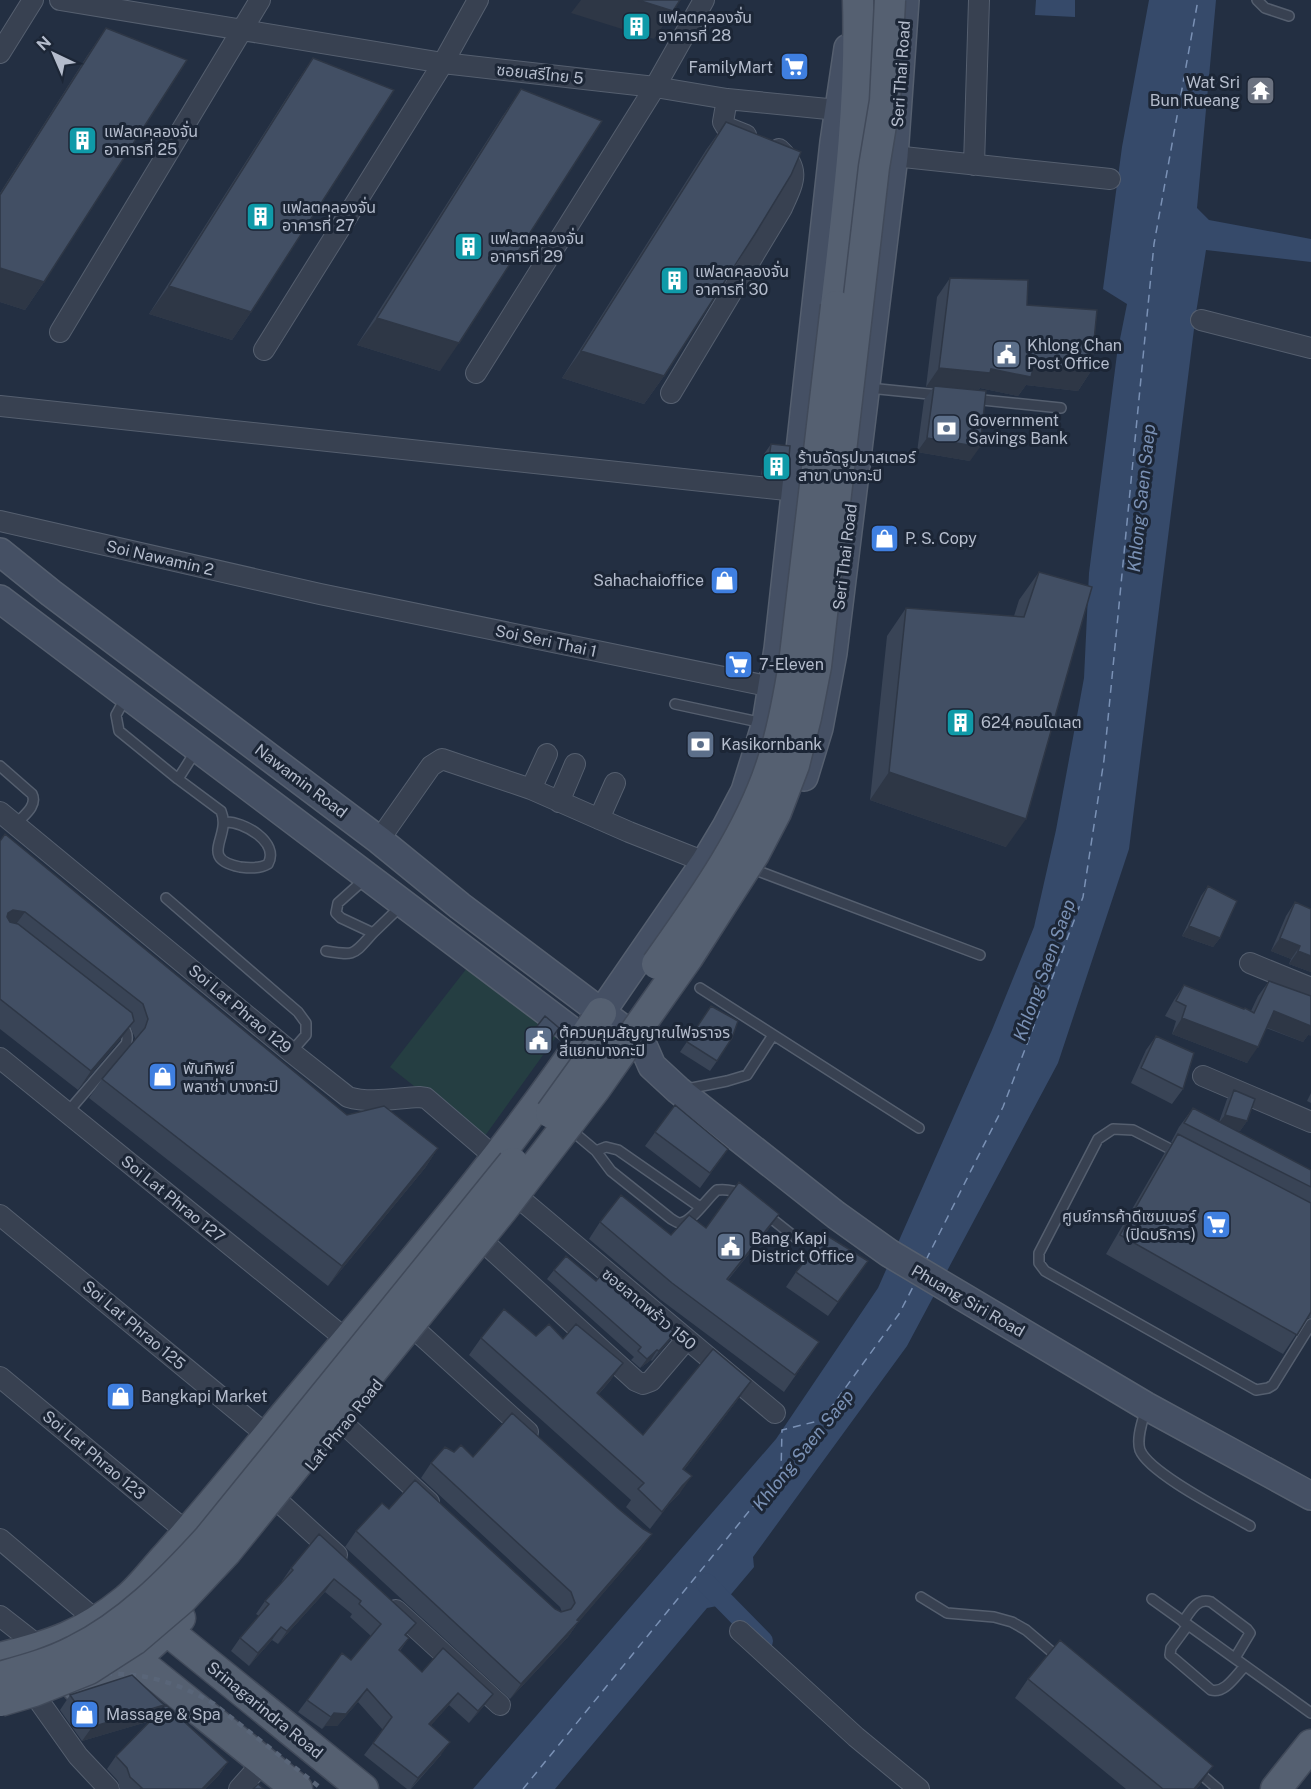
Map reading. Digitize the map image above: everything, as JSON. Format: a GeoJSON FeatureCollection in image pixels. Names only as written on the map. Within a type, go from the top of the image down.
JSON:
{"type":"FeatureCollection","features":[{"type":"Feature","properties":{"kind":"main road"},"geometry":{"type":"LineString","coordinates":[[0,1658],[41,1648],[78,1634],[98,1622],[128,1599],[188,1533],[496,1158],[584,1040],[705,861],[745,791],[766,723],[772,687],[838,110],[857,0]]}},
{"type":"Feature","properties":{"kind":"main road"},"geometry":{"type":"LineString","coordinates":[[0,1677],[51,1662],[97,1638],[142,1604],[194,1555],[531,1140],[709,888],[754,807],[773,759],[786,711],[794,664],[855,138],[859,40],[857,0]]}},
{"type":"Feature","properties":{"kind":"main road"},"geometry":{"type":"LineString","coordinates":[[0,1701],[63,1681],[111,1657],[159,1620],[226,1552],[502,1210],[588,1098],[725,902],[776,812],[794,765],[816,666],[874,167],[885,101],[890,0]]}},
{"type":"Feature","properties":{"kind":"main road","name":"Seri Thai Road"},"geometry":{"type":"LineString","coordinates":[[641,1057],[758,871],[789,814],[811,759],[819,728],[833,653],[894,156],[905,0]]}},
{"type":"Feature","properties":{"kind":"main road","name":"Nawamin Road"},"geometry":{"type":"LineString","coordinates":[[0,552],[379,840],[460,906],[601,1013]]}},
{"type":"Feature","properties":{"kind":"main road"},"geometry":{"type":"LineString","coordinates":[[0,599],[584,1040]]}},
{"type":"Feature","properties":{"kind":"main road"},"geometry":{"type":"LineString","coordinates":[[403,904],[425,876]]}},
{"type":"Feature","properties":{"kind":"main road","name":"Phuang Siri Road"},"geometry":{"type":"LineString","coordinates":[[601,1013],[641,1057],[678,1090],[836,1215],[891,1255],[1146,1406],[1311,1496]]}},
{"type":"Feature","properties":{"kind":"main road","name":"Phuang Siri Road"},"geometry":{"type":"LineString","coordinates":[[584,1040],[641,1057]]}},
{"type":"Feature","properties":{"kind":"main road","name":"Lat Phrao Road"},"geometry":{"type":"LineString","coordinates":[[0,1713],[105,1676],[135,1659],[167,1631],[223,1572],[525,1203],[586,1143],[641,1057]]}},
{"type":"Feature","properties":{"kind":"main road","name":"Srinagarindra Road"},"geometry":{"type":"LineString","coordinates":[[128,1599],[354,1782]]}},
{"type":"Feature","properties":{"kind":"main road"},"geometry":{"type":"LineString","coordinates":[[98,1622],[135,1659],[297,1789]]}},
{"type":"Feature","properties":{"kind":"main road"},"geometry":{"type":"LineString","coordinates":[[1276,1789],[1311,1745]]}},
{"type":"Feature","properties":{"kind":"main road"},"geometry":{"type":"LineString","coordinates":[[1297,1789],[1311,1771]]}},
{"type":"Feature","properties":{"kind":"street"},"geometry":{"type":"LineString","coordinates":[[0,53],[33,0]]}},
{"type":"Feature","properties":{"kind":"street","name":"ซอยเสรีไทย 5"},"geometry":{"type":"LineString","coordinates":[[60,0],[443,63],[655,87],[727,99],[838,110]]}},
{"type":"Feature","properties":{"kind":"street"},"geometry":{"type":"LineString","coordinates":[[60,333],[260,0]]}},
{"type":"Feature","properties":{"kind":"street"},"geometry":{"type":"LineString","coordinates":[[264,350],[443,63],[477,0]]}},
{"type":"Feature","properties":{"kind":"street"},"geometry":{"type":"LineString","coordinates":[[476,373],[655,87],[704,0]]}},
{"type":"Feature","properties":{"kind":"street"},"geometry":{"type":"LineString","coordinates":[[974,165],[979,0]]}},
{"type":"Feature","properties":{"kind":"street"},"geometry":{"type":"LineString","coordinates":[[670,393],[782,208],[793,183],[794,176],[790,163],[780,149],[726,127],[722,118],[727,99]]}},
{"type":"Feature","properties":{"kind":"street"},"geometry":{"type":"LineString","coordinates":[[894,156],[1110,179]]}},
{"type":"Feature","properties":{"kind":"street"},"geometry":{"type":"LineString","coordinates":[[1201,320],[1311,348]]}},
{"type":"Feature","properties":{"kind":"street"},"geometry":{"type":"LineString","coordinates":[[0,406],[796,491]]}},
{"type":"Feature","properties":{"kind":"street","name":"Soi Nawamin 2"},"geometry":{"type":"LineString","coordinates":[[0,521],[320,594]]}},
{"type":"Feature","properties":{"kind":"street","name":"Soi Seri Thai 1"},"geometry":{"type":"LineString","coordinates":[[320,594],[772,687]]}},
{"type":"Feature","properties":{"kind":"street"},"geometry":{"type":"LineString","coordinates":[[531,789],[546,754]]}},
{"type":"Feature","properties":{"kind":"street"},"geometry":{"type":"LineString","coordinates":[[379,840],[431,766],[439,760],[448,760],[531,789],[705,861]]}},
{"type":"Feature","properties":{"kind":"street"},"geometry":{"type":"LineString","coordinates":[[559,802],[575,764]]}},
{"type":"Feature","properties":{"kind":"street"},"geometry":{"type":"LineString","coordinates":[[599,819],[615,783]]}},
{"type":"Feature","properties":{"kind":"street","name":"Soi Lat Phrao 129"},"geometry":{"type":"LineString","coordinates":[[0,812],[348,1097],[366,1100],[419,1096],[426,1098],[496,1158]]}},
{"type":"Feature","properties":{"kind":"street"},"geometry":{"type":"LineString","coordinates":[[1250,963],[1311,988]]}},
{"type":"Feature","properties":{"kind":"street","name":"Soi Lat Phrao 127"},"geometry":{"type":"LineString","coordinates":[[0,1058],[347,1340]]}},
{"type":"Feature","properties":{"kind":"street"},"geometry":{"type":"LineString","coordinates":[[1203,1076],[1311,1122]]}},
{"type":"Feature","properties":{"kind":"street","name":"ซอยลาดพร้าว 150"},"geometry":{"type":"LineString","coordinates":[[525,1203],[775,1413]]}},
{"type":"Feature","properties":{"kind":"street","name":"Soi Lat Phrao 125"},"geometry":{"type":"LineString","coordinates":[[0,1215],[268,1436]]}},
{"type":"Feature","properties":{"kind":"street"},"geometry":{"type":"LineString","coordinates":[[489,1247],[636,1381],[643,1384],[651,1381],[686,1340]]}},
{"type":"Feature","properties":{"kind":"street"},"geometry":{"type":"LineString","coordinates":[[419,1333],[538,1442]]}},
{"type":"Feature","properties":{"kind":"street","name":"Soi Lat Phrao 123"},"geometry":{"type":"LineString","coordinates":[[0,1377],[188,1533]]}},
{"type":"Feature","properties":{"kind":"street"},"geometry":{"type":"LineString","coordinates":[[344,1424],[439,1512]]}},
{"type":"Feature","properties":{"kind":"street"},"geometry":{"type":"LineString","coordinates":[[280,1503],[350,1568]]}},
{"type":"Feature","properties":{"kind":"street"},"geometry":{"type":"LineString","coordinates":[[0,1539],[98,1622]]}},
{"type":"Feature","properties":{"kind":"street"},"geometry":{"type":"LineString","coordinates":[[386,1600],[500,1705]]}},
{"type":"Feature","properties":{"kind":"street"},"geometry":{"type":"LineString","coordinates":[[0,1616],[41,1648]]}},
{"type":"Feature","properties":{"kind":"street"},"geometry":{"type":"LineString","coordinates":[[740,1631],[856,1737],[919,1789]]}},
{"type":"Feature","properties":{"kind":"street"},"geometry":{"type":"LineString","coordinates":[[39,1701],[78,1756],[109,1789]]}},
{"type":"Feature","properties":{"kind":"street"},"geometry":{"type":"LineString","coordinates":[[239,1789],[263,1762]]}},
{"type":"Feature","properties":{"kind":"lane"},"geometry":{"type":"LineString","coordinates":[[1257,0],[1265,8],[1289,16]]}},
{"type":"Feature","properties":{"kind":"lane"},"geometry":{"type":"LineString","coordinates":[[866,388],[946,396]]}},
{"type":"Feature","properties":{"kind":"lane"},"geometry":{"type":"LineString","coordinates":[[958,397],[1061,408]]}},
{"type":"Feature","properties":{"kind":"lane"},"geometry":{"type":"LineString","coordinates":[[127,694],[116,716],[119,730],[221,812],[225,822],[217,851],[222,859],[231,864],[248,867],[268,864],[271,858],[270,851],[257,833],[243,824],[225,822]]}},
{"type":"Feature","properties":{"kind":"lane"},"geometry":{"type":"LineString","coordinates":[[675,704],[766,723]]}},
{"type":"Feature","properties":{"kind":"lane"},"geometry":{"type":"LineString","coordinates":[[178,779],[198,748]]}},
{"type":"Feature","properties":{"kind":"lane"},"geometry":{"type":"LineString","coordinates":[[0,766],[34,798],[33,804],[16,824]]}},
{"type":"Feature","properties":{"kind":"lane"},"geometry":{"type":"LineString","coordinates":[[758,871],[980,956]]}},
{"type":"Feature","properties":{"kind":"lane"},"geometry":{"type":"LineString","coordinates":[[368,876],[338,903],[336,913],[341,918],[373,933]]}},
{"type":"Feature","properties":{"kind":"lane"},"geometry":{"type":"LineString","coordinates":[[166,898],[298,1012],[306,1023],[306,1035],[291,1052]]}},
{"type":"Feature","properties":{"kind":"lane"},"geometry":{"type":"LineString","coordinates":[[326,951],[349,955],[354,953],[403,904]]}},
{"type":"Feature","properties":{"kind":"lane"},"geometry":{"type":"LineString","coordinates":[[700,988],[918,1128]]}},
{"type":"Feature","properties":{"kind":"lane"},"geometry":{"type":"LineString","coordinates":[[68,1113],[126,1044],[128,1039],[125,1028],[111,1016]]}},
{"type":"Feature","properties":{"kind":"lane"},"geometry":{"type":"LineString","coordinates":[[678,1090],[728,1081],[747,1075],[773,1035]]}},
{"type":"Feature","properties":{"kind":"lane"},"geometry":{"type":"LineString","coordinates":[[1186,1157],[1133,1130],[1113,1129],[1098,1139],[1038,1252],[1039,1263],[1045,1271],[1256,1390],[1273,1385],[1307,1339],[1311,1324]]}},
{"type":"Feature","properties":{"kind":"lane"},"geometry":{"type":"LineString","coordinates":[[586,1143],[618,1149],[700,1207]]}},
{"type":"Feature","properties":{"kind":"lane"},"geometry":{"type":"LineString","coordinates":[[586,1143],[611,1171],[679,1223],[686,1222],[717,1190],[724,1189],[737,1192],[796,1238]]}},
{"type":"Feature","properties":{"kind":"lane"},"geometry":{"type":"LineString","coordinates":[[1146,1406],[1140,1450],[1149,1462],[1162,1474],[1250,1526]]}},
{"type":"Feature","properties":{"kind":"lane"},"geometry":{"type":"LineString","coordinates":[[921,1597],[947,1613],[994,1617],[1012,1622],[1026,1630],[1063,1660]]}},
{"type":"Feature","properties":{"kind":"lane"},"geometry":{"type":"LineString","coordinates":[[1152,1599],[1311,1713]]}},
{"type":"Feature","properties":{"kind":"lane"},"geometry":{"type":"LineString","coordinates":[[1235,1658],[1250,1633],[1211,1602],[1200,1601],[1171,1648],[1170,1655],[1216,1692],[1223,1690],[1245,1666]]}},
{"type":"Feature","properties":{"kind":"lane"},"geometry":{"type":"LineString","coordinates":[[1191,1766],[1218,1789]]}},
{"type":"Feature","properties":{"kind":"green space"},"geometry":{"type":"Polygon","coordinates":[[[467,968],[556,1037],[482,1140],[390,1067],[467,968]]]}},
{"type":"Feature","properties":{"kind":"water"},"geometry":{"type":"Polygon","coordinates":[[[1036,0],[1075,0],[1075,17],[1035,15],[1036,0]]]}},
{"type":"Feature","properties":{"kind":"water","name":"Khlong Saen Saep"},"geometry":{"type":"Polygon","coordinates":[[[1149,0],[1216,0],[1197,208],[1209,220],[1311,239],[1311,262],[1206,250],[1196,313],[1129,849],[1058,1063],[907,1346],[753,1557],[754,1567],[722,1605],[707,1608],[555,1789],[473,1789],[776,1439],[878,1288],[992,1030],[1034,927],[1056,830],[1084,678],[1089,573],[1117,354],[1127,304],[1103,289],[1122,147],[1149,0]]]}},
{"type":"Feature","properties":{"kind":"building"},"geometry":{"type":"Polygon","coordinates":[[[638,0],[680,0],[673,11],[638,0]]]}},
{"type":"Feature","properties":{"kind":"building","name":"แฟลตคลองจั่น อาคารที่ 25"},"geometry":{"type":"Polygon","coordinates":[[[106,28],[187,60],[44,282],[0,268],[0,195],[106,28]]]}},
{"type":"Feature","properties":{"kind":"building","name":"แฟลตคลองจั่น อาคารที่ 27"},"geometry":{"type":"Polygon","coordinates":[[[313,58],[394,90],[251,312],[169,286],[313,58]]]}},
{"type":"Feature","properties":{"kind":"building","name":"แฟลตคลองจั่น อาคารที่ 29"},"geometry":{"type":"Polygon","coordinates":[[[521,89],[602,121],[459,343],[377,318],[521,89]]]}},
{"type":"Feature","properties":{"kind":"building","name":"แฟลตคลองจั่น อาคารที่ 30"},"geometry":{"type":"Polygon","coordinates":[[[726,122],[801,152],[791,175],[755,234],[664,376],[581,351],[726,122]]]}},
{"type":"Feature","properties":{"kind":"building","name":"Khlong Chan Post Office"},"geometry":{"type":"Polygon","coordinates":[[[950,278],[1028,280],[1027,305],[1097,310],[1091,371],[1034,365],[1031,377],[991,369],[990,373],[939,368],[950,278]]]}},
{"type":"Feature","properties":{"kind":"building","name":"Government Savings Bank"},"geometry":{"type":"Polygon","coordinates":[[[934,386],[986,391],[980,447],[927,438],[934,386]]]}},
{"type":"Feature","properties":{"kind":"building"},"geometry":{"type":"Polygon","coordinates":[[[771,444],[790,446],[788,468],[768,465],[771,444]]]}},
{"type":"Feature","properties":{"kind":"building","name":"624 คอนโดเลต"},"geometry":{"type":"Polygon","coordinates":[[[1039,572],[1092,587],[1026,819],[889,772],[906,608],[1024,617],[1039,572]]]}},
{"type":"Feature","properties":{"kind":"building","name":"พันทิพย์ พลาซ่า บางกะปิ"},"geometry":{"type":"Polygon","coordinates":[[[5,834],[347,1115],[384,1106],[438,1148],[342,1266],[102,1079],[145,1028],[148,1019],[143,1004],[25,912],[13,910],[8,913],[7,917],[10,922],[18,924],[132,1013],[134,1021],[91,1071],[0,999],[0,841],[5,834]]]}},
{"type":"Feature","properties":{"kind":"building"},"geometry":{"type":"Polygon","coordinates":[[[1208,886],[1237,901],[1220,938],[1189,926],[1208,886]]]}},
{"type":"Feature","properties":{"kind":"building"},"geometry":{"type":"Polygon","coordinates":[[[1295,902],[1311,909],[1311,956],[1298,951],[1300,946],[1280,938],[1295,902]]]}},
{"type":"Feature","properties":{"kind":"building"},"geometry":{"type":"Polygon","coordinates":[[[1269,981],[1311,996],[1311,1026],[1274,1011],[1258,1047],[1182,1018],[1186,1006],[1176,1001],[1184,985],[1254,1013],[1269,981]]]}},
{"type":"Feature","properties":{"kind":"building"},"geometry":{"type":"Polygon","coordinates":[[[711,1006],[738,1021],[732,1038],[717,1061],[687,1042],[711,1006]]]}},
{"type":"Feature","properties":{"kind":"building"},"geometry":{"type":"Polygon","coordinates":[[[545,1016],[559,1028],[547,1045],[530,1035],[545,1016]]]}},
{"type":"Feature","properties":{"kind":"building"},"geometry":{"type":"Polygon","coordinates":[[[1156,1036],[1194,1053],[1183,1089],[1141,1068],[1156,1036]]]}},
{"type":"Feature","properties":{"kind":"building"},"geometry":{"type":"Polygon","coordinates":[[[1234,1090],[1255,1099],[1247,1121],[1225,1115],[1234,1090]]]}},
{"type":"Feature","properties":{"kind":"building"},"geometry":{"type":"Polygon","coordinates":[[[675,1105],[728,1149],[710,1173],[655,1132],[675,1105]]]}},
{"type":"Feature","properties":{"kind":"building"},"geometry":{"type":"Polygon","coordinates":[[[1193,1108],[1311,1170],[1311,1187],[1184,1123],[1193,1108]]]}},
{"type":"Feature","properties":{"kind":"building","name":"ศูนย์การค้าดีเซมเบอร์ (ปิดบริการ)"},"geometry":{"type":"Polygon","coordinates":[[[1178,1134],[1311,1203],[1311,1312],[1297,1335],[1120,1235],[1178,1134]]]}},
{"type":"Feature","properties":{"kind":"building"},"geometry":{"type":"Polygon","coordinates":[[[739,1182],[779,1214],[727,1279],[819,1342],[795,1375],[672,1283],[600,1222],[621,1195],[671,1235],[689,1215],[706,1228],[739,1182]]]}},
{"type":"Feature","properties":{"kind":"building"},"geometry":{"type":"Polygon","coordinates":[[[826,1235],[868,1261],[838,1302],[796,1272],[826,1235]]]}},
{"type":"Feature","properties":{"kind":"building"},"geometry":{"type":"Polygon","coordinates":[[[566,1256],[596,1281],[603,1273],[675,1333],[659,1351],[657,1350],[647,1359],[638,1351],[641,1347],[554,1270],[566,1256]]]}},
{"type":"Feature","properties":{"kind":"building"},"geometry":{"type":"Polygon","coordinates":[[[504,1309],[536,1336],[549,1324],[563,1339],[576,1324],[623,1363],[597,1393],[643,1435],[713,1349],[751,1381],[683,1469],[692,1476],[662,1512],[638,1489],[644,1483],[481,1338],[504,1309]]]}},
{"type":"Feature","properties":{"kind":"building"},"geometry":{"type":"Polygon","coordinates":[[[512,1413],[620,1510],[652,1534],[577,1620],[579,1621],[521,1684],[356,1531],[382,1503],[389,1509],[415,1480],[555,1609],[561,1612],[571,1609],[575,1603],[571,1592],[431,1463],[445,1447],[454,1452],[461,1445],[473,1457],[512,1413]]]}},
{"type":"Feature","properties":{"kind":"building"},"geometry":{"type":"Polygon","coordinates":[[[319,1534],[416,1623],[405,1635],[409,1638],[399,1650],[422,1672],[443,1648],[493,1694],[478,1711],[458,1693],[429,1724],[450,1742],[418,1778],[373,1743],[392,1717],[367,1689],[346,1714],[334,1713],[331,1717],[307,1700],[342,1653],[351,1660],[381,1624],[359,1604],[361,1601],[334,1579],[287,1631],[281,1627],[258,1653],[240,1638],[269,1604],[265,1601],[293,1570],[291,1568],[319,1534]]]}},
{"type":"Feature","properties":{"kind":"building"},"geometry":{"type":"Polygon","coordinates":[[[1060,1640],[1213,1766],[1194,1789],[1163,1789],[1028,1679],[1060,1640]]]}},
{"type":"Feature","properties":{"kind":"building"},"geometry":{"type":"Polygon","coordinates":[[[132,1675],[164,1705],[92,1727],[70,1695],[132,1675]]]}},
{"type":"Feature","properties":{"kind":"building"},"geometry":{"type":"Polygon","coordinates":[[[166,1705],[228,1762],[202,1789],[140,1789],[142,1788],[130,1777],[127,1768],[116,1756],[166,1705]]]}},
{"type":"Feature","properties":{"kind":"building"},"geometry":{"type":"Polygon","coordinates":[[[258,1784],[264,1789],[253,1789],[258,1784]]]}},
{"type":"Feature","properties":{"kind":"waterway"},"geometry":{"type":"LineString","coordinates":[[706,1583],[763,1641]]}},
{"type":"Feature","properties":{"kind":"ferry route"},"geometry":{"type":"LineString","coordinates":[[926,1260],[1003,1107],[1083,897],[1104,760],[1154,244],[1198,0]]}},
{"type":"Feature","properties":{"kind":"ferry route"},"geometry":{"type":"LineString","coordinates":[[523,1789],[781,1472],[782,1430],[822,1420],[899,1314],[915,1283]]}},
{"type":"Feature","properties":{"kind":"railway"},"geometry":{"type":"LineString","coordinates":[[0,1692],[83,1675],[134,1675],[160,1680],[187,1690],[214,1704],[322,1789]]}},
{"type":"Feature","properties":{"kind":"place","name":"แฟลตคลองจั่น อาคารที่ 28"},"geometry":{"type":"Point","coordinates":[637,26]}},
{"type":"Feature","properties":{"kind":"place","name":"FamilyMart"},"geometry":{"type":"Point","coordinates":[794,67]}},
{"type":"Feature","properties":{"kind":"place","name":"Wat Sri Bun Rueang"},"geometry":{"type":"Point","coordinates":[1261,91]}},
{"type":"Feature","properties":{"kind":"place","name":"แฟลตคลองจั่น อาคารที่ 25"},"geometry":{"type":"Point","coordinates":[83,140]}},
{"type":"Feature","properties":{"kind":"place","name":"แฟลตคลองจั่น อาคารที่ 27"},"geometry":{"type":"Point","coordinates":[261,216]}},
{"type":"Feature","properties":{"kind":"place","name":"แฟลตคลองจั่น อาคารที่ 29"},"geometry":{"type":"Point","coordinates":[469,247]}},
{"type":"Feature","properties":{"kind":"place","name":"แฟลตคลองจั่น อาคารที่ 30"},"geometry":{"type":"Point","coordinates":[674,280]}},
{"type":"Feature","properties":{"kind":"place","name":"Khlong Chan Post Office"},"geometry":{"type":"Point","coordinates":[1006,354]}},
{"type":"Feature","properties":{"kind":"place","name":"Government Savings Bank"},"geometry":{"type":"Point","coordinates":[947,429]}},
{"type":"Feature","properties":{"kind":"place","name":"ร้านอัดรูปมาสเตอร์ สาขา บางกะปิ"},"geometry":{"type":"Point","coordinates":[777,466]}},
{"type":"Feature","properties":{"kind":"place","name":"P. S. Copy"},"geometry":{"type":"Point","coordinates":[884,538]}},
{"type":"Feature","properties":{"kind":"place","name":"Sahachaioffice"},"geometry":{"type":"Point","coordinates":[725,580]}},
{"type":"Feature","properties":{"kind":"place","name":"7-Eleven"},"geometry":{"type":"Point","coordinates":[738,664]}},
{"type":"Feature","properties":{"kind":"place","name":"624 คอนโดเลต"},"geometry":{"type":"Point","coordinates":[960,722]}},
{"type":"Feature","properties":{"kind":"place","name":"Kasikornbank"},"geometry":{"type":"Point","coordinates":[700,744]}},
{"type":"Feature","properties":{"kind":"place","name":"ตู้ควบคุมสัญญาณไฟจราจร สี่แยกบางกะปิ"},"geometry":{"type":"Point","coordinates":[538,1041]}},
{"type":"Feature","properties":{"kind":"place","name":"พันทิพย์ พลาซ่า บางกะปิ"},"geometry":{"type":"Point","coordinates":[162,1077]}},
{"type":"Feature","properties":{"kind":"place","name":"ศูนย์การค้าดีเซมเบอร์ (ปิดบริการ)"},"geometry":{"type":"Point","coordinates":[1217,1225]}},
{"type":"Feature","properties":{"kind":"place","name":"Bang Kapi District Office"},"geometry":{"type":"Point","coordinates":[730,1247]}},
{"type":"Feature","properties":{"kind":"place","name":"Bangkapi Market"},"geometry":{"type":"Point","coordinates":[120,1396]}},
{"type":"Feature","properties":{"kind":"place","name":"Massage & Spa"},"geometry":{"type":"Point","coordinates":[85,1714]}}]}
